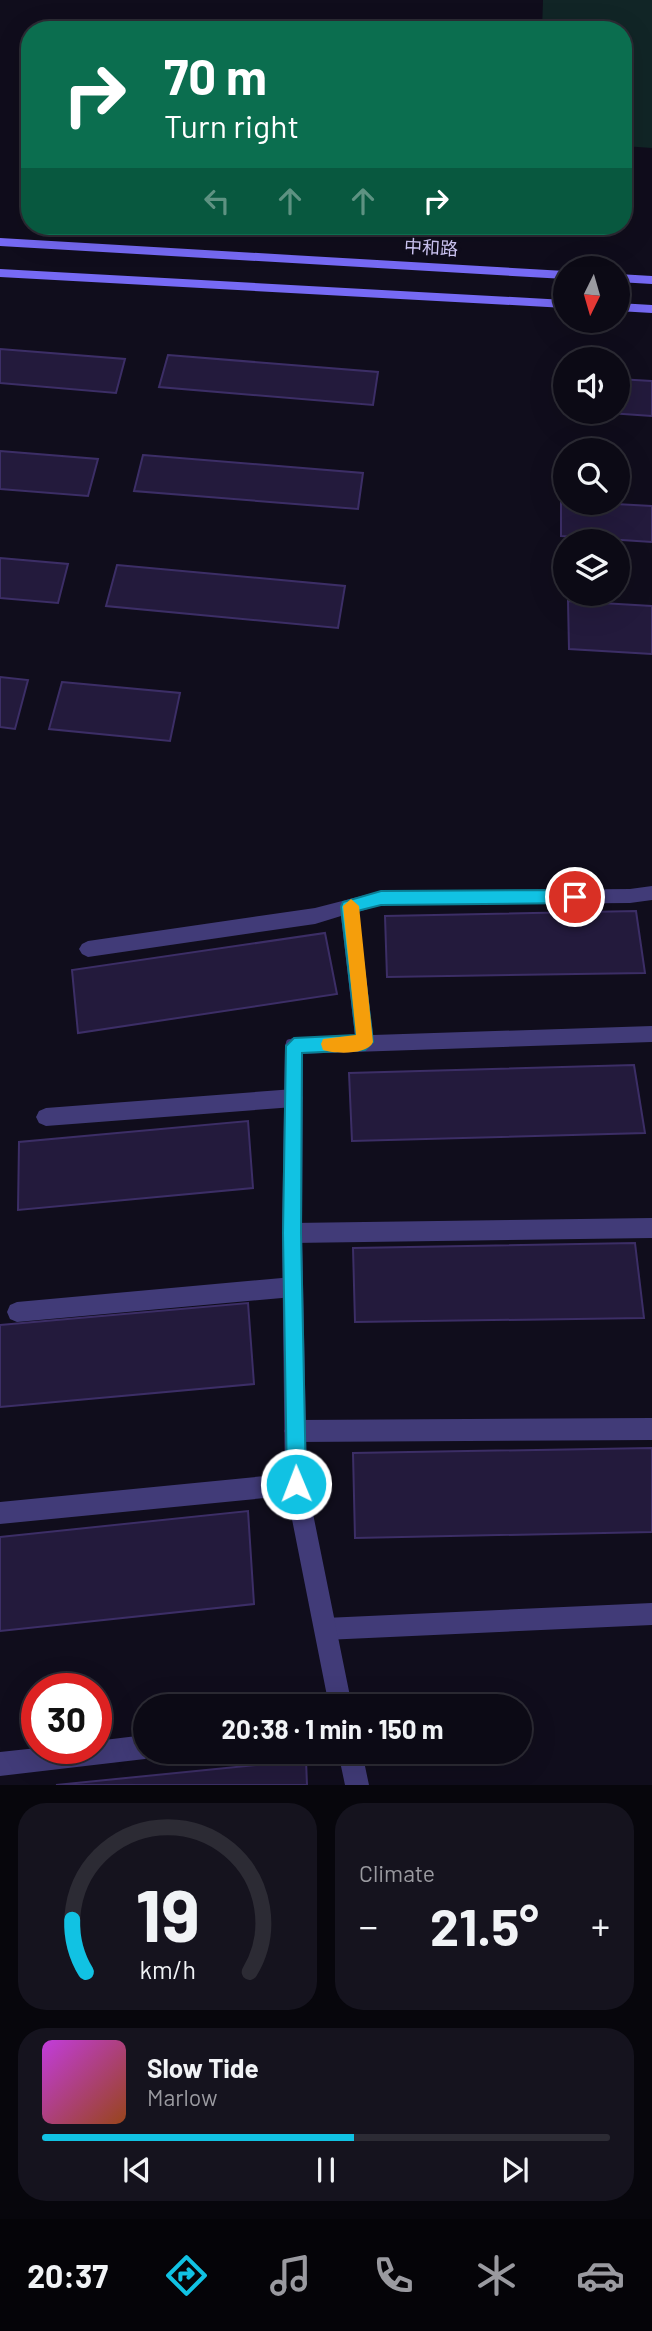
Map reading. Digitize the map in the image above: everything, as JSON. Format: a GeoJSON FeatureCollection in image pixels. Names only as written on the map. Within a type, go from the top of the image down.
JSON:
{"type":"FeatureCollection","features":[{"type":"Feature","properties":{"kind":"main road","name":"中和路"},"geometry":{"type":"LineString","coordinates":[[0,242],[553,274]]}},
{"type":"Feature","properties":{"kind":"main road"},"geometry":{"type":"LineString","coordinates":[[0,273],[553,303]]}},
{"type":"Feature","properties":{"kind":"main road"},"geometry":{"type":"LineString","coordinates":[[630,279],[652,280]]}},
{"type":"Feature","properties":{"kind":"main road"},"geometry":{"type":"LineString","coordinates":[[630,308],[652,309]]}},
{"type":"Feature","properties":{"kind":"street"},"geometry":{"type":"LineString","coordinates":[[88,949],[315,916],[381,898],[630,896],[652,893]]}},
{"type":"Feature","properties":{"kind":"street"},"geometry":{"type":"LineString","coordinates":[[349,907],[365,1042]]}},
{"type":"Feature","properties":{"kind":"street"},"geometry":{"type":"LineString","coordinates":[[339,1694],[296,1484],[292,1233],[294,1046],[652,1034]]}},
{"type":"Feature","properties":{"kind":"street"},"geometry":{"type":"LineString","coordinates":[[46,1117],[294,1098]]}},
{"type":"Feature","properties":{"kind":"street"},"geometry":{"type":"LineString","coordinates":[[292,1233],[652,1228]]}},
{"type":"Feature","properties":{"kind":"street"},"geometry":{"type":"LineString","coordinates":[[18,1312],[293,1287]]}},
{"type":"Feature","properties":{"kind":"street"},"geometry":{"type":"LineString","coordinates":[[295,1431],[652,1429]]}},
{"type":"Feature","properties":{"kind":"street"},"geometry":{"type":"LineString","coordinates":[[0,1513],[296,1484]]}},
{"type":"Feature","properties":{"kind":"street"},"geometry":{"type":"LineString","coordinates":[[326,1629],[652,1614]]}},
{"type":"Feature","properties":{"kind":"street"},"geometry":{"type":"LineString","coordinates":[[0,1764],[133,1749]]}},
{"type":"Feature","properties":{"kind":"street"},"geometry":{"type":"LineString","coordinates":[[353,1764],[357,1785]]}},
{"type":"Feature","properties":{"kind":"green space"},"geometry":{"type":"Polygon","coordinates":[[[543,0],[652,0],[652,148],[632,147],[632,21],[542,21],[543,0]]]}},
{"type":"Feature","properties":{"kind":"building"},"geometry":{"type":"Polygon","coordinates":[[[0,349],[125,359],[116,393],[0,383],[0,349]]]}},
{"type":"Feature","properties":{"kind":"building"},"geometry":{"type":"Polygon","coordinates":[[[168,355],[378,372],[373,405],[159,387],[168,355]]]}},
{"type":"Feature","properties":{"kind":"building"},"geometry":{"type":"Polygon","coordinates":[[[630,380],[652,381],[652,416],[630,414],[630,380]]]}},
{"type":"Feature","properties":{"kind":"building"},"geometry":{"type":"Polygon","coordinates":[[[0,451],[98,459],[88,496],[0,489],[0,451]]]}},
{"type":"Feature","properties":{"kind":"building"},"geometry":{"type":"Polygon","coordinates":[[[143,455],[363,473],[358,509],[134,491],[143,455]]]}},
{"type":"Feature","properties":{"kind":"building"},"geometry":{"type":"Polygon","coordinates":[[[630,505],[652,506],[652,542],[630,541],[630,529],[561,529],[561,515],[630,515],[630,505]]]}},
{"type":"Feature","properties":{"kind":"building"},"geometry":{"type":"Polygon","coordinates":[[[0,558],[68,564],[58,603],[0,598],[0,558]]]}},
{"type":"Feature","properties":{"kind":"building"},"geometry":{"type":"Polygon","coordinates":[[[117,565],[345,586],[338,628],[106,606],[117,565]]]}},
{"type":"Feature","properties":{"kind":"building"},"geometry":{"type":"Polygon","coordinates":[[[568,606],[652,606],[652,654],[569,649],[568,606]]]}},
{"type":"Feature","properties":{"kind":"building"},"geometry":{"type":"Polygon","coordinates":[[[0,677],[28,680],[15,729],[0,727],[0,677]]]}},
{"type":"Feature","properties":{"kind":"building"},"geometry":{"type":"Polygon","coordinates":[[[62,682],[180,693],[170,741],[49,729],[62,682]]]}},
{"type":"Feature","properties":{"kind":"building"},"geometry":{"type":"Polygon","coordinates":[[[636,911],[645,973],[387,977],[385,916],[636,911]]]}},
{"type":"Feature","properties":{"kind":"building"},"geometry":{"type":"Polygon","coordinates":[[[325,933],[337,994],[78,1033],[72,970],[325,933]]]}},
{"type":"Feature","properties":{"kind":"building"},"geometry":{"type":"Polygon","coordinates":[[[634,1065],[645,1133],[352,1141],[349,1073],[634,1065]]]}},
{"type":"Feature","properties":{"kind":"building"},"geometry":{"type":"Polygon","coordinates":[[[248,1121],[253,1188],[18,1210],[19,1142],[248,1121]]]}},
{"type":"Feature","properties":{"kind":"building"},"geometry":{"type":"Polygon","coordinates":[[[635,1243],[644,1318],[355,1322],[353,1248],[635,1243]]]}},
{"type":"Feature","properties":{"kind":"building"},"geometry":{"type":"Polygon","coordinates":[[[248,1303],[254,1384],[0,1407],[0,1325],[248,1303]]]}},
{"type":"Feature","properties":{"kind":"building"},"geometry":{"type":"Polygon","coordinates":[[[652,1448],[652,1532],[355,1538],[353,1453],[652,1448]]]}},
{"type":"Feature","properties":{"kind":"building"},"geometry":{"type":"Polygon","coordinates":[[[248,1511],[254,1604],[0,1631],[0,1537],[248,1511]]]}},
{"type":"Feature","properties":{"kind":"building"},"geometry":{"type":"Polygon","coordinates":[[[266,1764],[306,1764],[307,1785],[56,1785],[266,1764]]]}},
{"type":"Feature","properties":{"kind":"slow traffic"},"geometry":{"type":"LineString","coordinates":[[329,1044],[365,1042],[351,906]]}},
{"type":"Feature","properties":{"kind":"route"},"geometry":{"type":"LineString","coordinates":[[296,1484],[292,1233],[294,1046],[365,1042],[349,907],[381,898],[575,897]]}}]}
